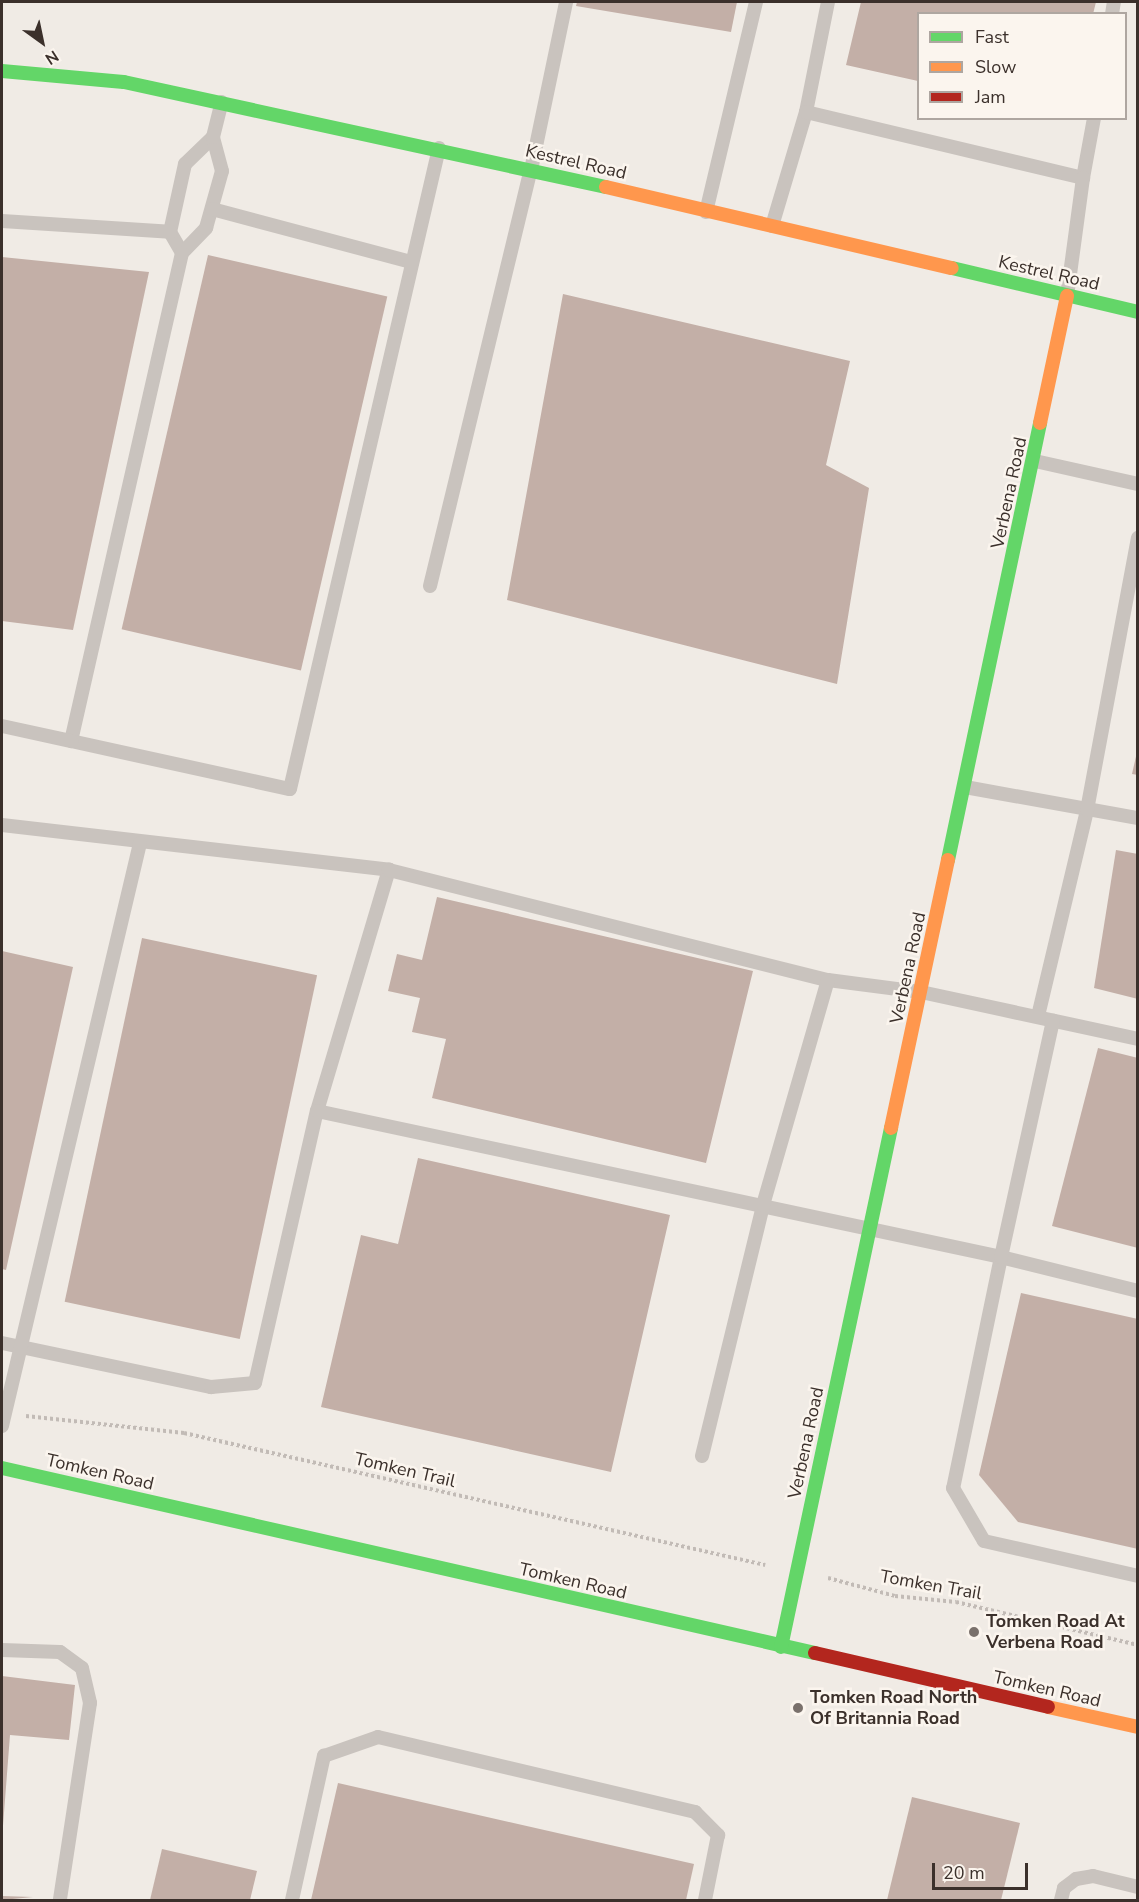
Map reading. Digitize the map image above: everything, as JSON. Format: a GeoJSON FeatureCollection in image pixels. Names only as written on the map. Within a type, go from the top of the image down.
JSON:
{"type":"FeatureCollection","features":[{"type":"Feature","properties":{"kind":"street","name":"Kestrel Road"},"geometry":{"type":"LineString","coordinates":[[2,70],[124,82],[439,148],[771,229],[1137,312]]}},
{"type":"Feature","properties":{"kind":"street","name":"Verbena Road"},"geometry":{"type":"LineString","coordinates":[[781,1647],[1035,460],[1067,296]]}},
{"type":"Feature","properties":{"kind":"street","name":"Tomken Road"},"geometry":{"type":"LineString","coordinates":[[2,1468],[1137,1727]]}},
{"type":"Feature","properties":{"kind":"lane"},"geometry":{"type":"LineString","coordinates":[[430,586],[531,170],[566,2]]}},
{"type":"Feature","properties":{"kind":"lane"},"geometry":{"type":"LineString","coordinates":[[706,212],[756,2]]}},
{"type":"Feature","properties":{"kind":"lane"},"geometry":{"type":"LineString","coordinates":[[771,229],[806,112],[828,2]]}},
{"type":"Feature","properties":{"kind":"lane"},"geometry":{"type":"LineString","coordinates":[[71,741],[182,253],[206,228],[222,171],[213,137],[222,102]]}},
{"type":"Feature","properties":{"kind":"lane"},"geometry":{"type":"LineString","coordinates":[[806,112],[1083,178]]}},
{"type":"Feature","properties":{"kind":"lane"},"geometry":{"type":"LineString","coordinates":[[1067,296],[1083,178],[1094,120]]}},
{"type":"Feature","properties":{"kind":"lane"},"geometry":{"type":"LineString","coordinates":[[182,253],[170,232],[185,164],[213,137]]}},
{"type":"Feature","properties":{"kind":"lane"},"geometry":{"type":"LineString","coordinates":[[2,726],[290,789],[439,148]]}},
{"type":"Feature","properties":{"kind":"lane"},"geometry":{"type":"LineString","coordinates":[[212,209],[411,262]]}},
{"type":"Feature","properties":{"kind":"lane"},"geometry":{"type":"LineString","coordinates":[[2,221],[170,232]]}},
{"type":"Feature","properties":{"kind":"lane"},"geometry":{"type":"LineString","coordinates":[[1035,460],[1137,484]]}},
{"type":"Feature","properties":{"kind":"lane"},"geometry":{"type":"LineString","coordinates":[[1038,1016],[1087,810],[1137,538]]}},
{"type":"Feature","properties":{"kind":"lane"},"geometry":{"type":"LineString","coordinates":[[965,787],[1137,818]]}},
{"type":"Feature","properties":{"kind":"lane"},"geometry":{"type":"LineString","coordinates":[[2,825],[140,843],[389,870],[828,980],[921,992],[1137,1039]]}},
{"type":"Feature","properties":{"kind":"lane"},"geometry":{"type":"LineString","coordinates":[[2,1426],[140,843]]}},
{"type":"Feature","properties":{"kind":"lane"},"geometry":{"type":"LineString","coordinates":[[2,1343],[211,1387],[255,1383],[317,1112],[389,870]]}},
{"type":"Feature","properties":{"kind":"lane"},"geometry":{"type":"LineString","coordinates":[[702,1455],[763,1205],[828,980]]}},
{"type":"Feature","properties":{"kind":"lane"},"geometry":{"type":"LineString","coordinates":[[1053,1021],[953,1488],[984,1541],[1137,1576]]}},
{"type":"Feature","properties":{"kind":"lane"},"geometry":{"type":"LineString","coordinates":[[317,1112],[871,1227],[1137,1291]]}},
{"type":"Feature","properties":{"kind":"lane"},"geometry":{"type":"LineString","coordinates":[[2,1650],[60,1652],[82,1668],[90,1703],[60,1900]]}},
{"type":"Feature","properties":{"kind":"lane"},"geometry":{"type":"LineString","coordinates":[[292,1900],[324,1756],[378,1737],[695,1812],[718,1835],[705,1900]]}},
{"type":"Feature","properties":{"kind":"lane"},"geometry":{"type":"LineString","coordinates":[[1062,1900],[1064,1888],[1076,1879],[1093,1876],[1137,1887]]}},
{"type":"Feature","properties":{"kind":"path","name":"Tomken Trail"},"geometry":{"type":"LineString","coordinates":[[59,1424],[184,1433],[743,1561]]}},
{"type":"Feature","properties":{"kind":"path","name":"Tomken Trail"},"geometry":{"type":"LineString","coordinates":[[859,1585],[1137,1645]]}},
{"type":"Feature","properties":{"kind":"building"},"geometry":{"type":"Polygon","coordinates":[[[577,2],[737,2],[731,32],[576,6],[577,2]]]}},
{"type":"Feature","properties":{"kind":"building"},"geometry":{"type":"Polygon","coordinates":[[[861,2],[1096,2],[1094,12],[917,12],[917,81],[846,65],[861,2]]]}},
{"type":"Feature","properties":{"kind":"building"},"geometry":{"type":"Polygon","coordinates":[[[208,255],[387,296],[301,671],[122,629],[208,255]]]}},
{"type":"Feature","properties":{"kind":"building"},"geometry":{"type":"Polygon","coordinates":[[[2,257],[149,272],[73,630],[2,621],[2,257]]]}},
{"type":"Feature","properties":{"kind":"building"},"geometry":{"type":"Polygon","coordinates":[[[563,294],[850,361],[826,465],[869,488],[837,684],[507,600],[563,294]]]}},
{"type":"Feature","properties":{"kind":"building"},"geometry":{"type":"Polygon","coordinates":[[[1138,752],[1138,775],[1132,774],[1138,752]]]}},
{"type":"Feature","properties":{"kind":"building"},"geometry":{"type":"Polygon","coordinates":[[[1116,850],[1138,854],[1138,999],[1094,988],[1116,850]]]}},
{"type":"Feature","properties":{"kind":"building"},"geometry":{"type":"Polygon","coordinates":[[[437,897],[753,971],[706,1163],[432,1098],[446,1039],[412,1032],[420,998],[388,991],[397,954],[422,960],[437,897]]]}},
{"type":"Feature","properties":{"kind":"building"},"geometry":{"type":"Polygon","coordinates":[[[142,938],[317,975],[240,1339],[65,1302],[142,938]]]}},
{"type":"Feature","properties":{"kind":"building"},"geometry":{"type":"Polygon","coordinates":[[[2,951],[73,967],[6,1270],[2,1269],[2,951]]]}},
{"type":"Feature","properties":{"kind":"building"},"geometry":{"type":"Polygon","coordinates":[[[1098,1048],[1138,1058],[1138,1248],[1052,1226],[1098,1048]]]}},
{"type":"Feature","properties":{"kind":"building"},"geometry":{"type":"Polygon","coordinates":[[[418,1158],[670,1215],[611,1472],[321,1407],[361,1235],[398,1244],[418,1158]]]}},
{"type":"Feature","properties":{"kind":"building"},"geometry":{"type":"Polygon","coordinates":[[[1021,1293],[1138,1319],[1138,1549],[1018,1522],[979,1475],[1021,1293]]]}},
{"type":"Feature","properties":{"kind":"building"},"geometry":{"type":"Polygon","coordinates":[[[2,1676],[75,1685],[69,1740],[10,1735],[3,1826],[2,1676]]]}},
{"type":"Feature","properties":{"kind":"building"},"geometry":{"type":"Polygon","coordinates":[[[338,1783],[694,1864],[686,1900],[311,1900],[338,1783]]]}},
{"type":"Feature","properties":{"kind":"building"},"geometry":{"type":"Polygon","coordinates":[[[912,1797],[1020,1823],[1001,1900],[887,1900],[912,1797]]]}},
{"type":"Feature","properties":{"kind":"building"},"geometry":{"type":"Polygon","coordinates":[[[162,1849],[257,1871],[250,1900],[150,1900],[162,1849]]]}},
{"type":"Feature","properties":{"kind":"building"},"geometry":{"type":"Polygon","coordinates":[[[2,1896],[33,1897],[2,1900],[2,1896]]]}},
{"type":"Feature","properties":{"kind":"traffic: fast"},"geometry":{"type":"LineString","coordinates":[[2,71],[124,82],[606,187]]}},
{"type":"Feature","properties":{"kind":"traffic: fast"},"geometry":{"type":"LineString","coordinates":[[952,268],[1138,312]]}},
{"type":"Feature","properties":{"kind":"traffic: fast"},"geometry":{"type":"LineString","coordinates":[[948,860],[1040,423]]}},
{"type":"Feature","properties":{"kind":"traffic: fast"},"geometry":{"type":"LineString","coordinates":[[781,1647],[891,1128]]}},
{"type":"Feature","properties":{"kind":"traffic: fast"},"geometry":{"type":"LineString","coordinates":[[2,1468],[815,1653]]}},
{"type":"Feature","properties":{"kind":"traffic: slow"},"geometry":{"type":"LineString","coordinates":[[606,187],[952,268]]}},
{"type":"Feature","properties":{"kind":"traffic: slow"},"geometry":{"type":"LineString","coordinates":[[1040,423],[1067,296]]}},
{"type":"Feature","properties":{"kind":"traffic: slow"},"geometry":{"type":"LineString","coordinates":[[891,1128],[948,860]]}},
{"type":"Feature","properties":{"kind":"traffic: slow"},"geometry":{"type":"LineString","coordinates":[[1048,1707],[1138,1727]]}},
{"type":"Feature","properties":{"kind":"traffic: jam"},"geometry":{"type":"LineString","coordinates":[[815,1653],[1048,1707]]}},
{"type":"Feature","properties":{"kind":"place","name":"Tomken Road At Verbena Road"},"geometry":{"type":"Point","coordinates":[974,1632]}},
{"type":"Feature","properties":{"kind":"place","name":"Tomken Road North Of Britannia Road"},"geometry":{"type":"Point","coordinates":[798,1708]}}]}
